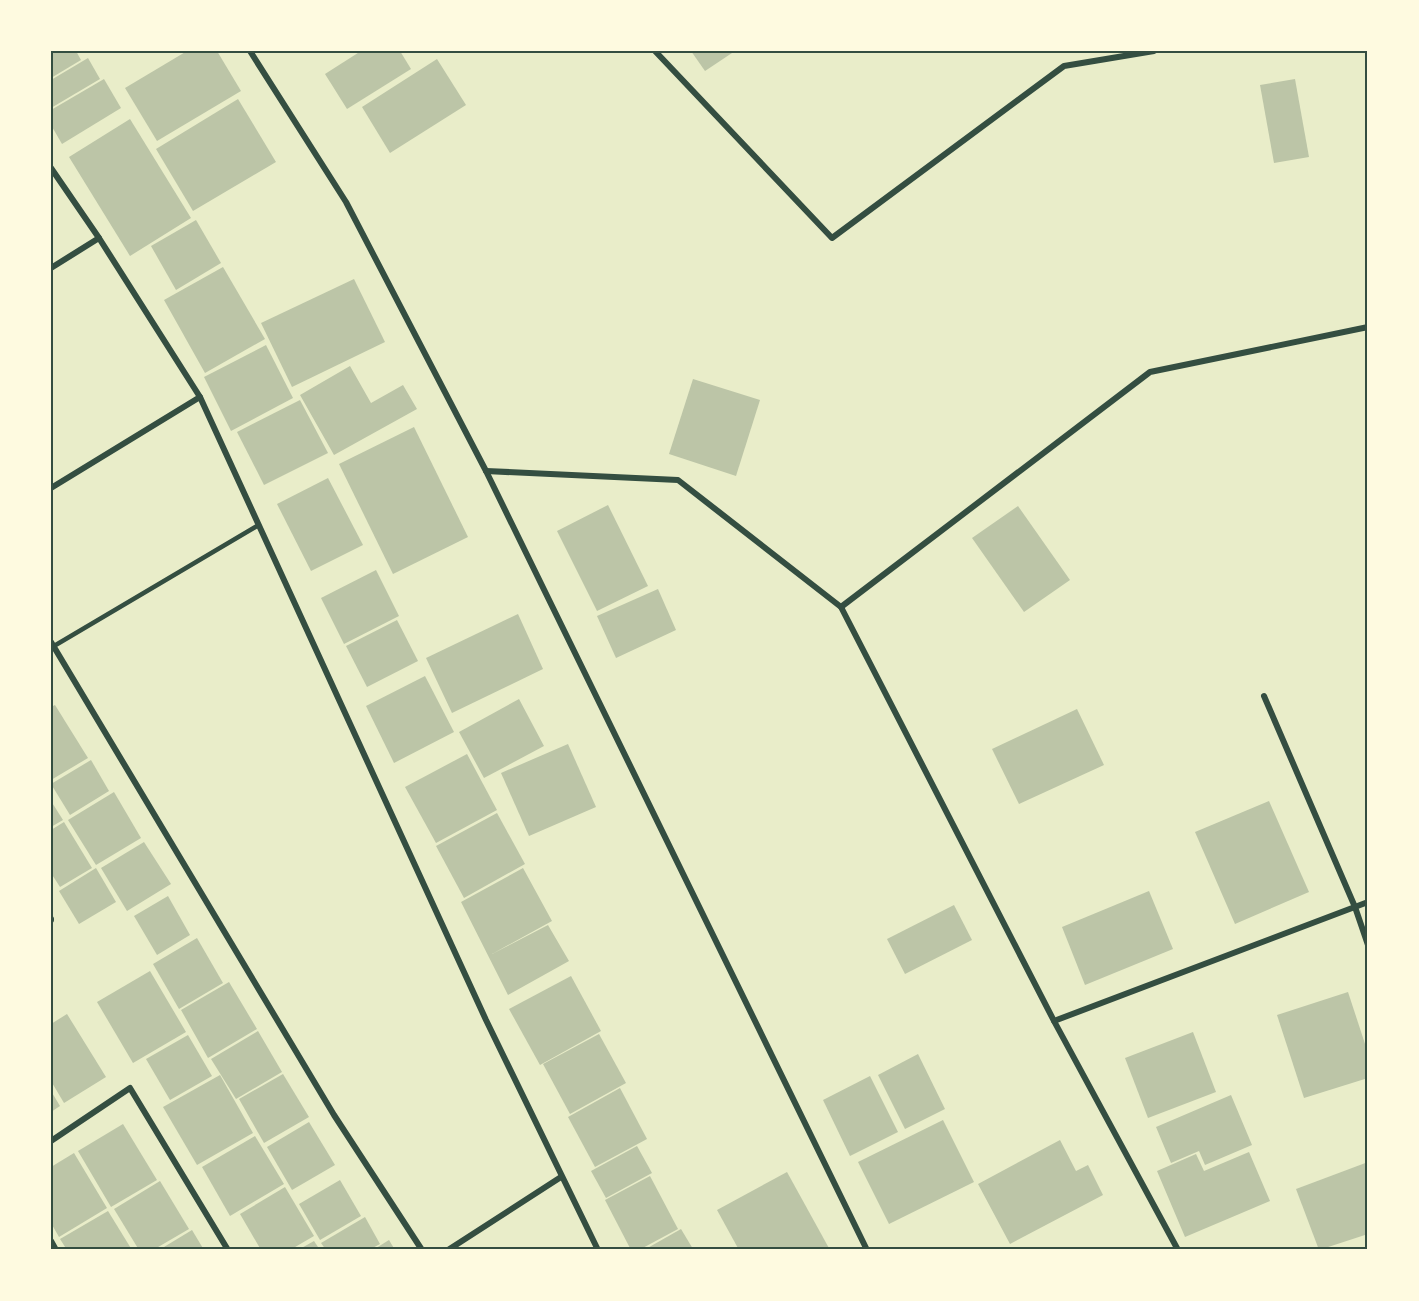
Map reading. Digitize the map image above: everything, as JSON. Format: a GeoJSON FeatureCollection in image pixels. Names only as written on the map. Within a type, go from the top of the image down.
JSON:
{"type":"FeatureCollection","features":[{"type":"Feature","properties":{"kind":"street"},"geometry":{"type":"LineString","coordinates":[[250,51],[346,202],[486,471],[867,1250]]}},
{"type":"Feature","properties":{"kind":"street"},"geometry":{"type":"LineString","coordinates":[[655,51],[832,238],[1064,66],[1154,51]]}},
{"type":"Feature","properties":{"kind":"street"},"geometry":{"type":"LineString","coordinates":[[51,168],[99,238],[200,397],[257,526],[561,1177],[598,1250]]}},
{"type":"Feature","properties":{"kind":"street"},"geometry":{"type":"LineString","coordinates":[[51,268],[99,238]]}},
{"type":"Feature","properties":{"kind":"street"},"geometry":{"type":"LineString","coordinates":[[841,607],[1150,372],[1368,327]]}},
{"type":"Feature","properties":{"kind":"street"},"geometry":{"type":"LineString","coordinates":[[51,488],[200,397]]}},
{"type":"Feature","properties":{"kind":"street"},"geometry":{"type":"LineString","coordinates":[[486,471],[678,480],[841,607],[1054,1021],[1178,1250]]}},
{"type":"Feature","properties":{"kind":"street"},"geometry":{"type":"LineString","coordinates":[[52,644],[333,1115],[422,1250]]}},
{"type":"Feature","properties":{"kind":"street"},"geometry":{"type":"LineString","coordinates":[[1264,696],[1355,907],[1368,945]]}},
{"type":"Feature","properties":{"kind":"street"},"geometry":{"type":"LineString","coordinates":[[1054,1021],[1368,903]]}},
{"type":"Feature","properties":{"kind":"street"},"geometry":{"type":"LineString","coordinates":[[51,1141],[130,1088],[228,1250]]}},
{"type":"Feature","properties":{"kind":"street"},"geometry":{"type":"LineString","coordinates":[[448,1250],[561,1177]]}},
{"type":"Feature","properties":{"kind":"street"},"geometry":{"type":"LineString","coordinates":[[51,1241],[56,1250]]}},
{"type":"Feature","properties":{"kind":"lane"},"geometry":{"type":"LineString","coordinates":[[52,644],[257,526]]}},
{"type":"Feature","properties":{"kind":"building"},"geometry":{"type":"Polygon","coordinates":[[[51,51],[76,51],[81,60],[51,78],[51,51]]]}},
{"type":"Feature","properties":{"kind":"building"},"geometry":{"type":"Polygon","coordinates":[[[187,51],[217,51],[241,91],[157,141],[125,88],[187,51]]]}},
{"type":"Feature","properties":{"kind":"building"},"geometry":{"type":"Polygon","coordinates":[[[361,51],[400,51],[411,69],[347,109],[325,74],[361,51]]]}},
{"type":"Feature","properties":{"kind":"building"},"geometry":{"type":"Polygon","coordinates":[[[691,51],[735,51],[705,71],[691,51]]]}},
{"type":"Feature","properties":{"kind":"building"},"geometry":{"type":"Polygon","coordinates":[[[88,58],[100,79],[51,108],[51,80],[88,58]]]}},
{"type":"Feature","properties":{"kind":"building"},"geometry":{"type":"Polygon","coordinates":[[[437,59],[466,105],[390,153],[362,107],[437,59]]]}},
{"type":"Feature","properties":{"kind":"building"},"geometry":{"type":"Polygon","coordinates":[[[104,79],[121,108],[62,144],[51,125],[51,110],[104,79]]]}},
{"type":"Feature","properties":{"kind":"building"},"geometry":{"type":"Polygon","coordinates":[[[1295,79],[1309,157],[1274,163],[1260,85],[1295,79]]]}},
{"type":"Feature","properties":{"kind":"building"},"geometry":{"type":"Polygon","coordinates":[[[238,99],[276,162],[193,211],[156,149],[238,99]]]}},
{"type":"Feature","properties":{"kind":"building"},"geometry":{"type":"Polygon","coordinates":[[[130,119],[191,218],[130,256],[69,157],[130,119]]]}},
{"type":"Feature","properties":{"kind":"building"},"geometry":{"type":"Polygon","coordinates":[[[196,220],[221,263],[176,290],[151,246],[196,220]]]}},
{"type":"Feature","properties":{"kind":"building"},"geometry":{"type":"Polygon","coordinates":[[[223,267],[265,339],[205,373],[164,300],[223,267]]]}},
{"type":"Feature","properties":{"kind":"building"},"geometry":{"type":"Polygon","coordinates":[[[354,279],[385,342],[292,387],[261,323],[354,279]]]}},
{"type":"Feature","properties":{"kind":"building"},"geometry":{"type":"Polygon","coordinates":[[[266,345],[293,398],[231,431],[204,377],[266,345]]]}},
{"type":"Feature","properties":{"kind":"building"},"geometry":{"type":"Polygon","coordinates":[[[350,366],[371,403],[403,385],[417,409],[334,455],[300,395],[350,366]]]}},
{"type":"Feature","properties":{"kind":"building"},"geometry":{"type":"Polygon","coordinates":[[[693,379],[760,400],[736,476],[669,454],[693,379]]]}},
{"type":"Feature","properties":{"kind":"building"},"geometry":{"type":"Polygon","coordinates":[[[300,400],[328,453],[264,485],[237,432],[300,400]]]}},
{"type":"Feature","properties":{"kind":"building"},"geometry":{"type":"Polygon","coordinates":[[[414,427],[468,537],[393,574],[339,464],[414,427]]]}},
{"type":"Feature","properties":{"kind":"building"},"geometry":{"type":"Polygon","coordinates":[[[328,478],[363,545],[311,571],[277,504],[328,478]]]}},
{"type":"Feature","properties":{"kind":"building"},"geometry":{"type":"Polygon","coordinates":[[[608,505],[648,586],[597,611],[557,531],[608,505]]]}},
{"type":"Feature","properties":{"kind":"building"},"geometry":{"type":"Polygon","coordinates":[[[1018,506],[1070,580],[1024,612],[972,538],[1018,506]]]}},
{"type":"Feature","properties":{"kind":"building"},"geometry":{"type":"Polygon","coordinates":[[[376,570],[399,616],[344,644],[321,598],[376,570]]]}},
{"type":"Feature","properties":{"kind":"building"},"geometry":{"type":"Polygon","coordinates":[[[658,589],[676,630],[616,658],[597,616],[658,589]]]}},
{"type":"Feature","properties":{"kind":"building"},"geometry":{"type":"Polygon","coordinates":[[[518,614],[543,669],[452,713],[426,658],[518,614]]]}},
{"type":"Feature","properties":{"kind":"building"},"geometry":{"type":"Polygon","coordinates":[[[397,620],[418,661],[367,687],[346,646],[397,620]]]}},
{"type":"Feature","properties":{"kind":"building"},"geometry":{"type":"Polygon","coordinates":[[[425,676],[454,732],[394,763],[366,706],[425,676]]]}},
{"type":"Feature","properties":{"kind":"building"},"geometry":{"type":"Polygon","coordinates":[[[519,699],[544,746],[484,778],[459,732],[519,699]]]}},
{"type":"Feature","properties":{"kind":"building"},"geometry":{"type":"Polygon","coordinates":[[[55,705],[88,758],[51,780],[51,707],[55,705]]]}},
{"type":"Feature","properties":{"kind":"building"},"geometry":{"type":"Polygon","coordinates":[[[1077,709],[1104,765],[1019,804],[992,749],[1077,709]]]}},
{"type":"Feature","properties":{"kind":"building"},"geometry":{"type":"Polygon","coordinates":[[[568,744],[596,807],[529,836],[501,773],[568,744]]]}},
{"type":"Feature","properties":{"kind":"building"},"geometry":{"type":"Polygon","coordinates":[[[467,754],[497,810],[436,843],[405,787],[467,754]]]}},
{"type":"Feature","properties":{"kind":"building"},"geometry":{"type":"Polygon","coordinates":[[[91,760],[109,791],[70,815],[51,784],[91,760]]]}},
{"type":"Feature","properties":{"kind":"building"},"geometry":{"type":"Polygon","coordinates":[[[114,792],[141,838],[96,865],[68,820],[114,792]]]}},
{"type":"Feature","properties":{"kind":"building"},"geometry":{"type":"Polygon","coordinates":[[[51,801],[63,820],[51,827],[51,801]]]}},
{"type":"Feature","properties":{"kind":"building"},"geometry":{"type":"Polygon","coordinates":[[[1269,801],[1309,892],[1235,924],[1195,832],[1269,801]]]}},
{"type":"Feature","properties":{"kind":"building"},"geometry":{"type":"Polygon","coordinates":[[[497,813],[525,864],[464,898],[436,846],[497,813]]]}},
{"type":"Feature","properties":{"kind":"building"},"geometry":{"type":"Polygon","coordinates":[[[64,822],[92,868],[60,887],[51,873],[51,830],[64,822]]]}},
{"type":"Feature","properties":{"kind":"building"},"geometry":{"type":"Polygon","coordinates":[[[144,842],[171,884],[127,911],[101,868],[144,842]]]}},
{"type":"Feature","properties":{"kind":"building"},"geometry":{"type":"Polygon","coordinates":[[[96,868],[116,902],[79,924],[59,891],[96,868]]]}},
{"type":"Feature","properties":{"kind":"building"},"geometry":{"type":"Polygon","coordinates":[[[523,868],[552,921],[492,954],[548,925],[569,961],[508,995],[461,902],[523,868]]]}},
{"type":"Feature","properties":{"kind":"building"},"geometry":{"type":"Polygon","coordinates":[[[1149,891],[1173,949],[1085,985],[1062,927],[1149,891]]]}},
{"type":"Feature","properties":{"kind":"building"},"geometry":{"type":"Polygon","coordinates":[[[168,896],[190,935],[157,955],[134,916],[168,896]]]}},
{"type":"Feature","properties":{"kind":"building"},"geometry":{"type":"Polygon","coordinates":[[[954,905],[972,940],[905,974],[887,939],[954,905]]]}},
{"type":"Feature","properties":{"kind":"building"},"geometry":{"type":"Polygon","coordinates":[[[197,938],[223,983],[179,1009],[153,964],[197,938]]]}},
{"type":"Feature","properties":{"kind":"building"},"geometry":{"type":"Polygon","coordinates":[[[150,971],[186,1032],[133,1063],[97,1002],[150,971]]]}},
{"type":"Feature","properties":{"kind":"building"},"geometry":{"type":"Polygon","coordinates":[[[571,976],[601,1031],[540,1065],[509,1009],[571,976]]]}},
{"type":"Feature","properties":{"kind":"building"},"geometry":{"type":"Polygon","coordinates":[[[229,982],[257,1029],[208,1058],[181,1010],[229,982]]]}},
{"type":"Feature","properties":{"kind":"building"},"geometry":{"type":"Polygon","coordinates":[[[1348,992],[1368,1053],[1368,1078],[1304,1098],[1277,1015],[1348,992]]]}},
{"type":"Feature","properties":{"kind":"building"},"geometry":{"type":"Polygon","coordinates":[[[67,1014],[106,1077],[64,1103],[51,1081],[51,1024],[67,1014]]]}},
{"type":"Feature","properties":{"kind":"building"},"geometry":{"type":"Polygon","coordinates":[[[258,1031],[282,1072],[236,1099],[211,1059],[258,1031]]]}},
{"type":"Feature","properties":{"kind":"building"},"geometry":{"type":"Polygon","coordinates":[[[1193,1032],[1216,1092],[1148,1118],[1125,1058],[1193,1032]]]}},
{"type":"Feature","properties":{"kind":"building"},"geometry":{"type":"Polygon","coordinates":[[[599,1034],[626,1083],[570,1114],[543,1064],[599,1034]]]}},
{"type":"Feature","properties":{"kind":"building"},"geometry":{"type":"Polygon","coordinates":[[[188,1035],[212,1076],[170,1100],[146,1059],[188,1035]]]}},
{"type":"Feature","properties":{"kind":"building"},"geometry":{"type":"Polygon","coordinates":[[[918,1054],[945,1109],[905,1129],[878,1075],[918,1054]]]}},
{"type":"Feature","properties":{"kind":"building"},"geometry":{"type":"Polygon","coordinates":[[[283,1074],[309,1117],[264,1143],[239,1099],[283,1074]]]}},
{"type":"Feature","properties":{"kind":"building"},"geometry":{"type":"Polygon","coordinates":[[[220,1075],[253,1133],[197,1165],[163,1107],[220,1075]]]}},
{"type":"Feature","properties":{"kind":"building"},"geometry":{"type":"Polygon","coordinates":[[[870,1076],[898,1132],[850,1156],[823,1100],[870,1076]]]}},
{"type":"Feature","properties":{"kind":"building"},"geometry":{"type":"Polygon","coordinates":[[[620,1088],[647,1139],[595,1167],[568,1117],[620,1088]]]}},
{"type":"Feature","properties":{"kind":"building"},"geometry":{"type":"Polygon","coordinates":[[[51,1091],[60,1106],[51,1112],[51,1091]]]}},
{"type":"Feature","properties":{"kind":"building"},"geometry":{"type":"Polygon","coordinates":[[[1231,1095],[1252,1145],[1205,1165],[1199,1151],[1171,1163],[1156,1127],[1231,1095]]]}},
{"type":"Feature","properties":{"kind":"building"},"geometry":{"type":"Polygon","coordinates":[[[943,1120],[974,1182],[889,1224],[858,1162],[943,1120]]]}},
{"type":"Feature","properties":{"kind":"building"},"geometry":{"type":"Polygon","coordinates":[[[309,1122],[335,1165],[292,1190],[267,1147],[309,1122]]]}},
{"type":"Feature","properties":{"kind":"building"},"geometry":{"type":"Polygon","coordinates":[[[123,1124],[157,1180],[111,1207],[78,1151],[123,1124]]]}},
{"type":"Feature","properties":{"kind":"building"},"geometry":{"type":"Polygon","coordinates":[[[255,1136],[284,1184],[230,1216],[202,1167],[255,1136]]]}},
{"type":"Feature","properties":{"kind":"building"},"geometry":{"type":"Polygon","coordinates":[[[1060,1140],[1076,1171],[1088,1165],[1103,1195],[1010,1244],[978,1184],[1060,1140]]]}},
{"type":"Feature","properties":{"kind":"building"},"geometry":{"type":"Polygon","coordinates":[[[637,1146],[652,1173],[606,1198],[591,1171],[637,1146]]]}},
{"type":"Feature","properties":{"kind":"building"},"geometry":{"type":"Polygon","coordinates":[[[1249,1152],[1270,1201],[1185,1237],[1157,1171],[1196,1154],[1204,1171],[1249,1152]]]}},
{"type":"Feature","properties":{"kind":"building"},"geometry":{"type":"Polygon","coordinates":[[[74,1153],[107,1208],[59,1237],[51,1223],[51,1167],[74,1153]]]}},
{"type":"Feature","properties":{"kind":"building"},"geometry":{"type":"Polygon","coordinates":[[[1368,1162],[1368,1234],[1319,1250],[1296,1189],[1368,1162]]]}},
{"type":"Feature","properties":{"kind":"building"},"geometry":{"type":"Polygon","coordinates":[[[787,1172],[830,1250],[739,1250],[717,1210],[787,1172]]]}},
{"type":"Feature","properties":{"kind":"building"},"geometry":{"type":"Polygon","coordinates":[[[650,1176],[678,1229],[639,1250],[631,1250],[605,1200],[650,1176]]]}},
{"type":"Feature","properties":{"kind":"building"},"geometry":{"type":"Polygon","coordinates":[[[340,1180],[361,1216],[320,1240],[299,1204],[340,1180]]]}},
{"type":"Feature","properties":{"kind":"building"},"geometry":{"type":"Polygon","coordinates":[[[160,1181],[189,1229],[153,1250],[139,1250],[114,1209],[160,1181]]]}},
{"type":"Feature","properties":{"kind":"building"},"geometry":{"type":"Polygon","coordinates":[[[285,1187],[314,1236],[290,1250],[261,1250],[240,1214],[285,1187]]]}},
{"type":"Feature","properties":{"kind":"building"},"geometry":{"type":"Polygon","coordinates":[[[108,1211],[132,1250],[67,1250],[60,1239],[108,1211]]]}},
{"type":"Feature","properties":{"kind":"building"},"geometry":{"type":"Polygon","coordinates":[[[365,1217],[380,1244],[369,1250],[326,1250],[321,1243],[365,1217]]]}},
{"type":"Feature","properties":{"kind":"building"},"geometry":{"type":"Polygon","coordinates":[[[681,1229],[693,1249],[644,1250],[681,1229]]]}},
{"type":"Feature","properties":{"kind":"building"},"geometry":{"type":"Polygon","coordinates":[[[192,1230],[204,1250],[159,1250],[192,1230]]]}},
{"type":"Feature","properties":{"kind":"building"},"geometry":{"type":"Polygon","coordinates":[[[389,1240],[395,1250],[373,1250],[389,1240]]]}},
{"type":"Feature","properties":{"kind":"building"},"geometry":{"type":"Polygon","coordinates":[[[314,1241],[320,1250],[298,1250],[314,1241]]]}}]}
